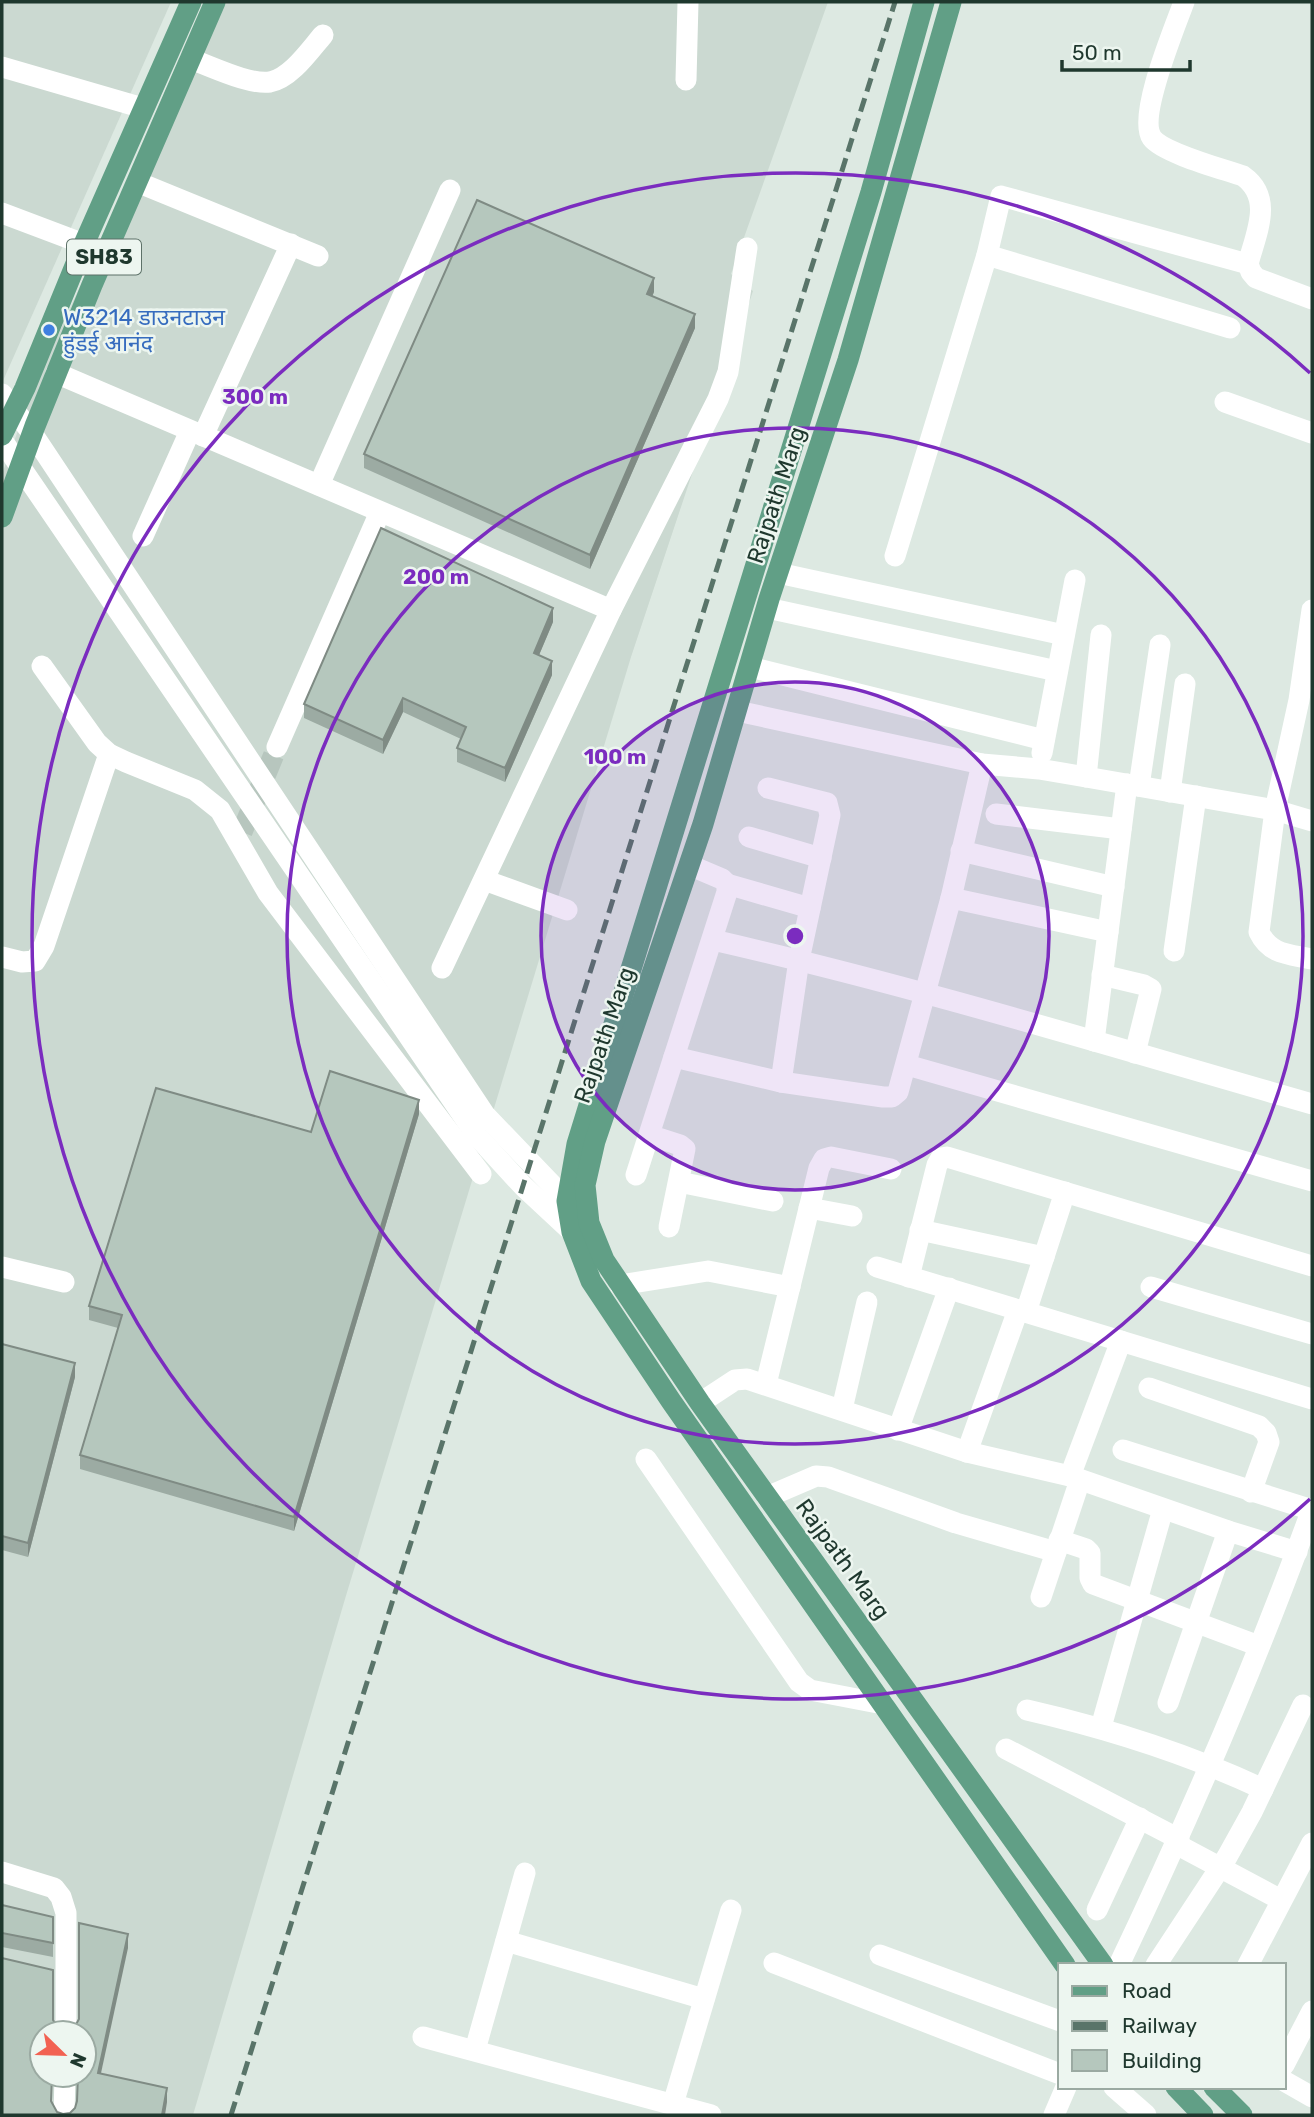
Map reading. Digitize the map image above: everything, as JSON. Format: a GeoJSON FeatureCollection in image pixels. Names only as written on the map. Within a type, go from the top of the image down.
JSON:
{"type":"FeatureCollection","features":[{"type":"Feature","properties":{"kind":"main road","name":"SH83"},"geometry":{"type":"LineString","coordinates":[[2,438],[9,402],[84,244],[191,2]]}},
{"type":"Feature","properties":{"kind":"main road","name":"SH83"},"geometry":{"type":"LineString","coordinates":[[3,507],[13,468],[32,433],[215,2]]}},
{"type":"Feature","properties":{"kind":"main road","name":"Rajpath Marg"},"geometry":{"type":"LineString","coordinates":[[924,2],[871,192],[578,1144],[567,1200],[580,1227],[591,1281],[598,1292],[671,1401],[1064,1963]]}},
{"type":"Feature","properties":{"kind":"main road","name":"Rajpath Marg"},"geometry":{"type":"LineString","coordinates":[[580,1227],[585,1185],[595,1141],[689,865],[778,573],[848,360],[951,2]]}},
{"type":"Feature","properties":{"kind":"main road","name":"Rajpath Marg"},"geometry":{"type":"LineString","coordinates":[[604,1260],[700,1404],[1102,1963]]}},
{"type":"Feature","properties":{"kind":"main road"},"geometry":{"type":"LineString","coordinates":[[1178,2089],[1203,2115]]}},
{"type":"Feature","properties":{"kind":"main road"},"geometry":{"type":"LineString","coordinates":[[1216,2089],[1242,2115]]}},
{"type":"Feature","properties":{"kind":"street"},"geometry":{"type":"LineString","coordinates":[[686,79],[688,2]]}},
{"type":"Feature","properties":{"kind":"street"},"geometry":{"type":"LineString","coordinates":[[1184,2],[1153,92],[1148,122],[1152,137],[1165,148],[1243,176],[1254,184],[1260,195],[1261,207],[1248,264],[1251,272],[1256,278],[1312,299]]}},
{"type":"Feature","properties":{"kind":"street"},"geometry":{"type":"LineString","coordinates":[[191,59],[247,79],[270,82],[286,74],[324,35]]}},
{"type":"Feature","properties":{"kind":"street"},"geometry":{"type":"LineString","coordinates":[[2,67],[143,108]]}},
{"type":"Feature","properties":{"kind":"street"},"geometry":{"type":"LineString","coordinates":[[137,182],[318,256]]}},
{"type":"Feature","properties":{"kind":"street"},"geometry":{"type":"LineString","coordinates":[[318,485],[450,190]]}},
{"type":"Feature","properties":{"kind":"street"},"geometry":{"type":"LineString","coordinates":[[895,556],[987,255],[1001,196],[1248,264]]}},
{"type":"Feature","properties":{"kind":"street"},"geometry":{"type":"LineString","coordinates":[[2,213],[84,244]]}},
{"type":"Feature","properties":{"kind":"street"},"geometry":{"type":"LineString","coordinates":[[143,536],[291,244]]}},
{"type":"Feature","properties":{"kind":"street"},"geometry":{"type":"LineString","coordinates":[[442,968],[611,610],[718,399],[730,362],[747,248]]}},
{"type":"Feature","properties":{"kind":"street"},"geometry":{"type":"LineString","coordinates":[[987,255],[1230,328]]}},
{"type":"Feature","properties":{"kind":"street"},"geometry":{"type":"LineString","coordinates":[[56,373],[611,610]]}},
{"type":"Feature","properties":{"kind":"street"},"geometry":{"type":"LineString","coordinates":[[9,402],[485,1115],[567,1200]]}},
{"type":"Feature","properties":{"kind":"street"},"geometry":{"type":"LineString","coordinates":[[1225,402],[1312,433]]}},
{"type":"Feature","properties":{"kind":"street"},"geometry":{"type":"LineString","coordinates":[[2,438],[13,468],[477,1136],[523,1186],[580,1227],[604,1260]]}},
{"type":"Feature","properties":{"kind":"street"},"geometry":{"type":"LineString","coordinates":[[276,747],[380,512]]}},
{"type":"Feature","properties":{"kind":"street"},"geometry":{"type":"LineString","coordinates":[[778,573],[1064,635]]}},
{"type":"Feature","properties":{"kind":"street"},"geometry":{"type":"LineString","coordinates":[[1039,769],[1075,580]]}},
{"type":"Feature","properties":{"kind":"street"},"geometry":{"type":"LineString","coordinates":[[767,608],[1057,671]]}},
{"type":"Feature","properties":{"kind":"street"},"geometry":{"type":"LineString","coordinates":[[1312,610],[1306,702],[1275,810],[1259,932],[1265,944],[1278,952],[1312,959]]}},
{"type":"Feature","properties":{"kind":"street"},"geometry":{"type":"LineString","coordinates":[[1086,777],[1101,635]]}},
{"type":"Feature","properties":{"kind":"street"},"geometry":{"type":"LineString","coordinates":[[1094,1041],[1121,829],[1133,785],[1160,645]]}},
{"type":"Feature","properties":{"kind":"street"},"geometry":{"type":"LineString","coordinates":[[42,666],[97,743],[109,754],[195,790],[220,810],[239,836],[268,892],[481,1174]]}},
{"type":"Feature","properties":{"kind":"street"},"geometry":{"type":"LineString","coordinates":[[750,667],[1044,740]]}},
{"type":"Feature","properties":{"kind":"street"},"geometry":{"type":"LineString","coordinates":[[1170,792],[1185,684]]}},
{"type":"Feature","properties":{"kind":"street"},"geometry":{"type":"LineString","coordinates":[[737,710],[982,764],[1039,769],[1133,785],[1275,810],[1312,821]]}},
{"type":"Feature","properties":{"kind":"street"},"geometry":{"type":"LineString","coordinates":[[2,957],[22,962],[35,961],[44,946],[109,754]]}},
{"type":"Feature","properties":{"kind":"street"},"geometry":{"type":"LineString","coordinates":[[674,1058],[781,1082],[892,1097],[898,1092],[951,898],[982,764]]}},
{"type":"Feature","properties":{"kind":"street"},"geometry":{"type":"LineString","coordinates":[[768,788],[827,803],[830,815],[799,960],[781,1082]]}},
{"type":"Feature","properties":{"kind":"street"},"geometry":{"type":"LineString","coordinates":[[1174,951],[1196,796]]}},
{"type":"Feature","properties":{"kind":"street"},"geometry":{"type":"LineString","coordinates":[[996,814],[1121,829]]}},
{"type":"Feature","properties":{"kind":"street"},"geometry":{"type":"LineString","coordinates":[[749,837],[821,858]]}},
{"type":"Feature","properties":{"kind":"street"},"geometry":{"type":"LineString","coordinates":[[961,851],[1114,887]]}},
{"type":"Feature","properties":{"kind":"street"},"geometry":{"type":"LineString","coordinates":[[689,865],[722,879],[727,884],[810,908]]}},
{"type":"Feature","properties":{"kind":"street"},"geometry":{"type":"LineString","coordinates":[[484,880],[566,910]]}},
{"type":"Feature","properties":{"kind":"street"},"geometry":{"type":"LineString","coordinates":[[636,1175],[713,940],[727,884]]}},
{"type":"Feature","properties":{"kind":"street"},"geometry":{"type":"LineString","coordinates":[[951,898],[1108,932]]}},
{"type":"Feature","properties":{"kind":"street"},"geometry":{"type":"LineString","coordinates":[[713,940],[926,993],[1312,1104]]}},
{"type":"Feature","properties":{"kind":"street"},"geometry":{"type":"LineString","coordinates":[[1102,975],[1151,989],[1135,1053]]}},
{"type":"Feature","properties":{"kind":"street"},"geometry":{"type":"LineString","coordinates":[[906,1065],[1312,1181]]}},
{"type":"Feature","properties":{"kind":"street"},"geometry":{"type":"LineString","coordinates":[[649,1135],[685,1149],[669,1227]]}},
{"type":"Feature","properties":{"kind":"street"},"geometry":{"type":"LineString","coordinates":[[766,1384],[819,1168],[824,1160],[831,1157],[891,1169]]}},
{"type":"Feature","properties":{"kind":"street"},"geometry":{"type":"LineString","coordinates":[[909,1277],[941,1158],[957,1159],[1312,1266]]}},
{"type":"Feature","properties":{"kind":"street"},"geometry":{"type":"LineString","coordinates":[[679,1182],[773,1201]]}},
{"type":"Feature","properties":{"kind":"street"},"geometry":{"type":"LineString","coordinates":[[967,1452],[1044,1256],[1065,1192]]}},
{"type":"Feature","properties":{"kind":"street"},"geometry":{"type":"LineString","coordinates":[[810,1208],[852,1216]]}},
{"type":"Feature","properties":{"kind":"street"},"geometry":{"type":"LineString","coordinates":[[920,1230],[1044,1256]]}},
{"type":"Feature","properties":{"kind":"street"},"geometry":{"type":"LineString","coordinates":[[2,1267],[64,1282]]}},
{"type":"Feature","properties":{"kind":"street"},"geometry":{"type":"LineString","coordinates":[[877,1267],[1312,1399]]}},
{"type":"Feature","properties":{"kind":"street"},"geometry":{"type":"LineString","coordinates":[[620,1285],[708,1271],[790,1287]]}},
{"type":"Feature","properties":{"kind":"street"},"geometry":{"type":"LineString","coordinates":[[1152,1287],[1312,1334]]}},
{"type":"Feature","properties":{"kind":"street"},"geometry":{"type":"LineString","coordinates":[[898,1430],[949,1288]]}},
{"type":"Feature","properties":{"kind":"street"},"geometry":{"type":"LineString","coordinates":[[842,1409],[867,1302]]}},
{"type":"Feature","properties":{"kind":"street"},"geometry":{"type":"LineString","coordinates":[[1041,1597],[1058,1546],[1075,1478],[1121,1341]]}},
{"type":"Feature","properties":{"kind":"street"},"geometry":{"type":"LineString","coordinates":[[700,1404],[735,1380],[747,1379],[967,1452],[1075,1478],[1297,1552]]}},
{"type":"Feature","properties":{"kind":"street"},"geometry":{"type":"LineString","coordinates":[[1149,1388],[1259,1426],[1266,1433],[1269,1442],[1251,1492]]}},
{"type":"Feature","properties":{"kind":"street"},"geometry":{"type":"LineString","coordinates":[[1123,1450],[1312,1510],[1211,1765],[1125,1961]]}},
{"type":"Feature","properties":{"kind":"street"},"geometry":{"type":"LineString","coordinates":[[646,1460],[799,1682],[810,1690],[883,1704]]}},
{"type":"Feature","properties":{"kind":"street"},"geometry":{"type":"LineString","coordinates":[[767,1497],[816,1476],[828,1477],[956,1523],[1058,1546],[1086,1549],[1090,1553],[1090,1578],[1093,1584],[1259,1646]]}},
{"type":"Feature","properties":{"kind":"street"},"geometry":{"type":"LineString","coordinates":[[1101,1727],[1163,1508]]}},
{"type":"Feature","properties":{"kind":"street"},"geometry":{"type":"LineString","coordinates":[[1168,1703],[1228,1531]]}},
{"type":"Feature","properties":{"kind":"street"},"geometry":{"type":"LineString","coordinates":[[1157,1963],[1220,1867],[1263,1789],[1303,1705]]}},
{"type":"Feature","properties":{"kind":"street"},"geometry":{"type":"LineString","coordinates":[[1027,1710],[1101,1727],[1211,1765],[1263,1789]]}},
{"type":"Feature","properties":{"kind":"street"},"geometry":{"type":"LineString","coordinates":[[1006,1749],[1140,1818],[1220,1867],[1282,1900]]}},
{"type":"Feature","properties":{"kind":"street"},"geometry":{"type":"LineString","coordinates":[[1097,1910],[1140,1818]]}},
{"type":"Feature","properties":{"kind":"street"},"geometry":{"type":"LineString","coordinates":[[1249,1963],[1312,1843]]}},
{"type":"Feature","properties":{"kind":"street"},"geometry":{"type":"LineString","coordinates":[[2,1872],[54,1888],[61,1897],[66,1913],[66,2019]]}},
{"type":"Feature","properties":{"kind":"street"},"geometry":{"type":"LineString","coordinates":[[475,2050],[525,1872]]}},
{"type":"Feature","properties":{"kind":"street"},"geometry":{"type":"LineString","coordinates":[[673,2104],[731,1910]]}},
{"type":"Feature","properties":{"kind":"street"},"geometry":{"type":"LineString","coordinates":[[506,1941],[704,1999]]}},
{"type":"Feature","properties":{"kind":"street"},"geometry":{"type":"LineString","coordinates":[[880,1955],[1058,2020]]}},
{"type":"Feature","properties":{"kind":"street"},"geometry":{"type":"LineString","coordinates":[[774,1963],[1058,2073]]}},
{"type":"Feature","properties":{"kind":"street"},"geometry":{"type":"LineString","coordinates":[[41,1968],[66,1973]]}},
{"type":"Feature","properties":{"kind":"street"},"geometry":{"type":"LineString","coordinates":[[1286,2060],[1312,2011]]}},
{"type":"Feature","properties":{"kind":"street"},"geometry":{"type":"LineString","coordinates":[[423,2036],[711,2115]]}},
{"type":"Feature","properties":{"kind":"street"},"geometry":{"type":"LineString","coordinates":[[1286,2082],[1312,2097]]}},
{"type":"Feature","properties":{"kind":"street"},"geometry":{"type":"LineString","coordinates":[[64,2115],[65,2089]]}},
{"type":"Feature","properties":{"kind":"street"},"geometry":{"type":"LineString","coordinates":[[1054,2115],[1065,2089]]}},
{"type":"Feature","properties":{"kind":"street"},"geometry":{"type":"LineString","coordinates":[[1116,2089],[1137,2112]]}},
{"type":"Feature","properties":{"kind":"shaded area"},"geometry":{"type":"Polygon","coordinates":[[[2,2],[171,2],[2,383],[2,2]]]}},
{"type":"Feature","properties":{"kind":"shaded area"},"geometry":{"type":"Polygon","coordinates":[[[207,2],[828,2],[731,274],[753,291],[631,657],[345,1599],[193,2115],[2,2115],[2,474],[30,398],[207,2]]]}},
{"type":"Feature","properties":{"kind":"building"},"geometry":{"type":"Polygon","coordinates":[[[477,200],[654,278],[647,294],[695,314],[590,555],[364,454],[477,200]]]}},
{"type":"Feature","properties":{"kind":"building"},"geometry":{"type":"Polygon","coordinates":[[[381,528],[553,608],[534,653],[552,661],[505,768],[457,748],[466,727],[403,698],[383,740],[304,704],[381,528]]]}},
{"type":"Feature","properties":{"kind":"building"},"geometry":{"type":"Polygon","coordinates":[[[330,1071],[419,1100],[294,1517],[80,1455],[122,1315],[89,1306],[156,1088],[311,1132],[330,1071]]]}},
{"type":"Feature","properties":{"kind":"building"},"geometry":{"type":"Polygon","coordinates":[[[2,1344],[75,1363],[28,1543],[2,1536],[2,1344]]]}},
{"type":"Feature","properties":{"kind":"building"},"geometry":{"type":"Polygon","coordinates":[[[2,1905],[53,1917],[53,1943],[2,1933],[2,1905]]]}},
{"type":"Feature","properties":{"kind":"building"},"geometry":{"type":"Polygon","coordinates":[[[79,1923],[128,1934],[98,2073],[98,2019],[79,2019],[79,1923]]]}},
{"type":"Feature","properties":{"kind":"building"},"geometry":{"type":"Polygon","coordinates":[[[2,1958],[53,1970],[53,2019],[28,2019],[28,2089],[51,2089],[51,2101],[57,2112],[70,2113],[75,2108],[77,2089],[98,2089],[98,2073],[167,2088],[162,2115],[2,2115],[2,1958]]]}},
{"type":"Feature","properties":{"kind":"tunnel"},"geometry":{"type":"LineString","coordinates":[[242,832],[277,747]]}},
{"type":"Feature","properties":{"kind":"railway"},"geometry":{"type":"LineString","coordinates":[[231,2115],[895,2]]}},
{"type":"Feature","properties":{"kind":"place","name":"W3214 डाउनटाउन हुंडई आनंद"},"geometry":{"type":"Point","coordinates":[49,330]}}]}
